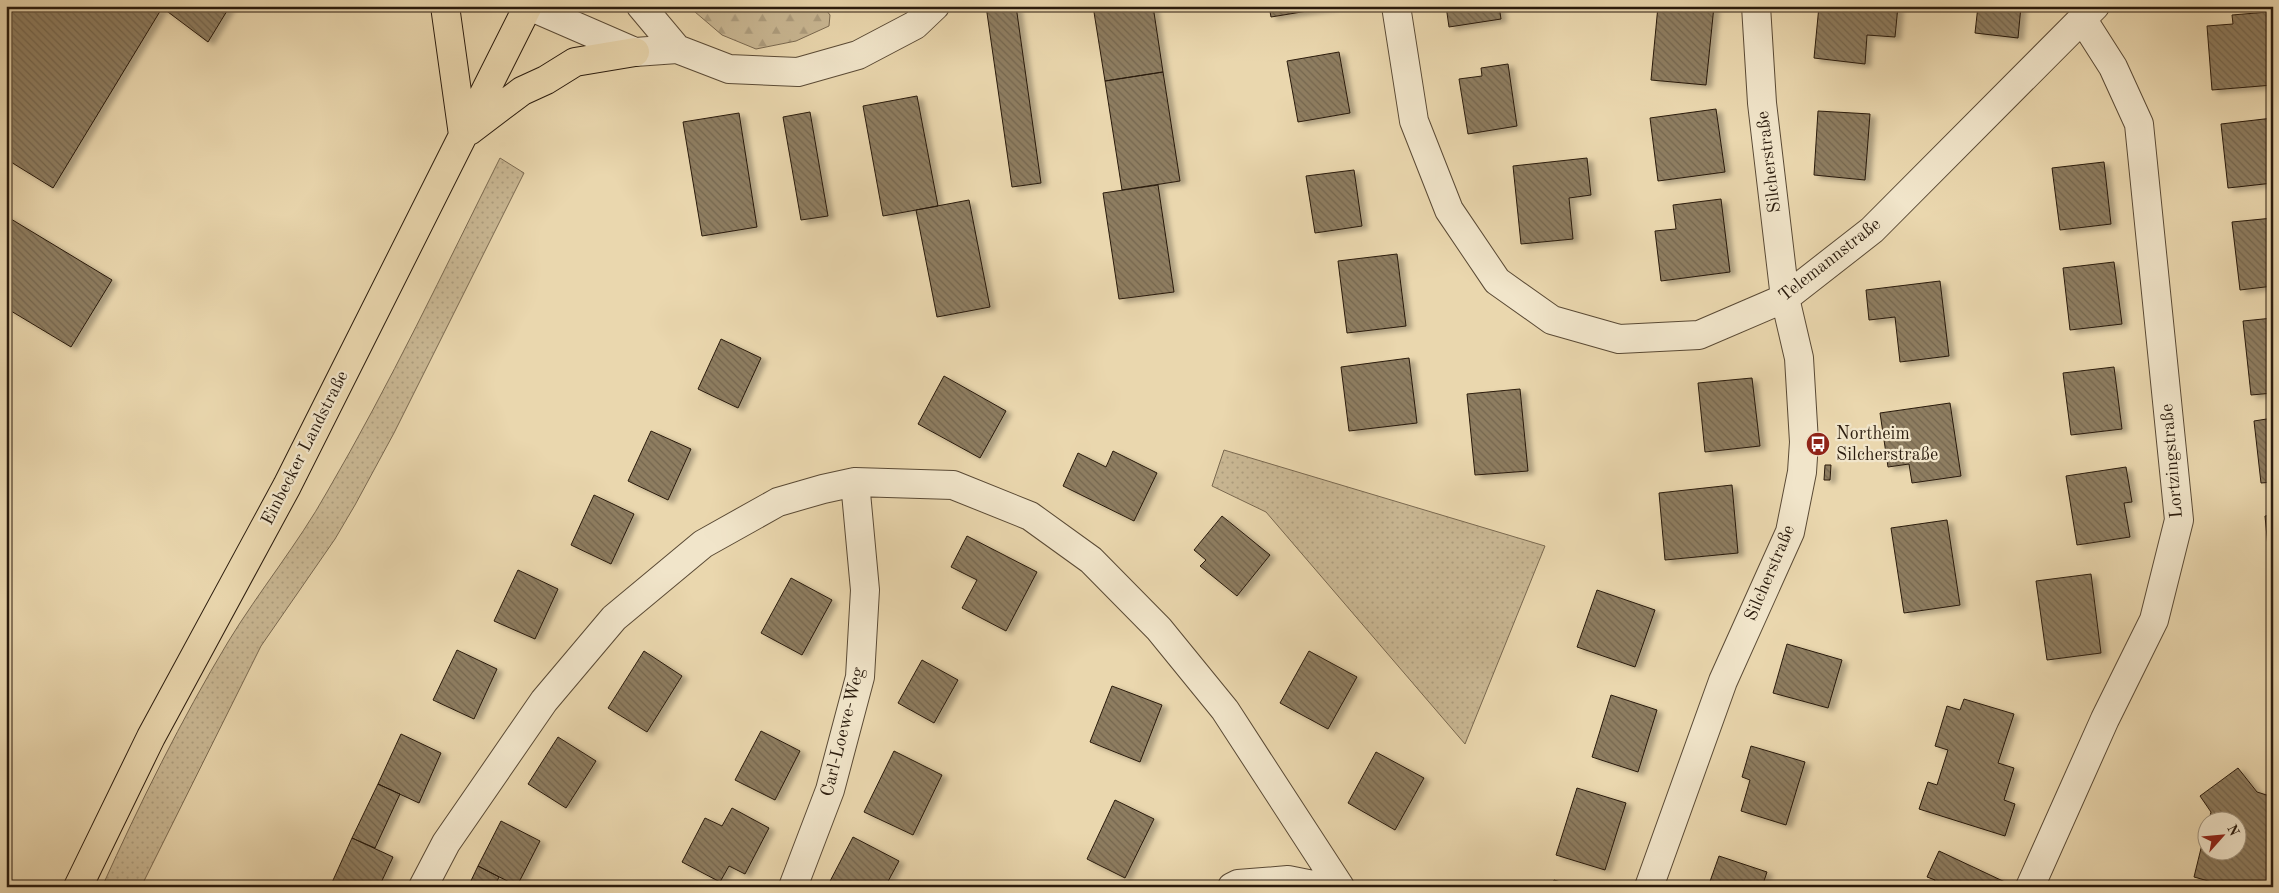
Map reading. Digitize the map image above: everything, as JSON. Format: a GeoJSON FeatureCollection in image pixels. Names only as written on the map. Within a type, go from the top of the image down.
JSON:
{"type":"FeatureCollection","features":[{"type":"Feature","properties":{"kind":"main road"},"geometry":{"type":"LineString","coordinates":[[446,6],[463,135],[522,91],[546,80],[575,62],[635,52]]}},
{"type":"Feature","properties":{"kind":"main road","name":"Einbecker Landstraße"},"geometry":{"type":"LineString","coordinates":[[78,887],[151,737],[287,486],[528,6]]}},
{"type":"Feature","properties":{"kind":"street"},"geometry":{"type":"LineString","coordinates":[[528,6],[635,52],[677,49],[729,69],[798,72],[858,55],[915,25],[935,6]]}},
{"type":"Feature","properties":{"kind":"street"},"geometry":{"type":"LineString","coordinates":[[641,6],[677,49]]}},
{"type":"Feature","properties":{"kind":"street","name":"Telemannstraße"},"geometry":{"type":"LineString","coordinates":[[1396,6],[1414,121],[1449,210],[1497,281],[1552,320],[1619,339],[1700,335],[1785,298],[1872,230],[2089,13]]}},
{"type":"Feature","properties":{"kind":"street","name":"Silcherstraße"},"geometry":{"type":"LineString","coordinates":[[1649,887],[1723,681],[1790,532],[1802,472],[1804,433],[1799,358],[1785,298],[1762,103],[1756,6]]}},
{"type":"Feature","properties":{"kind":"street","name":"Lortzingstraße"},"geometry":{"type":"LineString","coordinates":[[2030,887],[2106,719],[2154,620],[2179,520],[2139,124],[2089,13]]}},
{"type":"Feature","properties":{"kind":"street"},"geometry":{"type":"LineString","coordinates":[[423,887],[446,843],[544,701],[614,618],[703,544],[778,502],[855,482],[953,486],[1030,516],[1091,560],[1159,629],[1225,710],[1340,887]]}},
{"type":"Feature","properties":{"kind":"street","name":"Carl-Loewe-Weg"},"geometry":{"type":"LineString","coordinates":[[793,887],[830,790],[860,677],[865,590],[855,482]]}},
{"type":"Feature","properties":{"kind":"street"},"geometry":{"type":"LineString","coordinates":[[1232,887],[1238,884],[1288,880],[1323,887]]}},
{"type":"Feature","properties":{"kind":"green space"},"geometry":{"type":"Polygon","coordinates":[[[688,6],[768,6],[774,9],[780,6],[823,6],[830,15],[829,26],[796,41],[756,49],[722,35],[688,6]]]}},
{"type":"Feature","properties":{"kind":"green space"},"geometry":{"type":"Polygon","coordinates":[[[500,158],[524,173],[394,433],[355,505],[335,539],[261,646],[141,887],[102,887],[162,762],[211,671],[240,623],[316,511],[373,410],[500,158]]]}},
{"type":"Feature","properties":{"kind":"green space"},"geometry":{"type":"Polygon","coordinates":[[[1224,450],[1545,546],[1465,744],[1266,512],[1212,486],[1224,450]]]}},
{"type":"Feature","properties":{"kind":"building"},"geometry":{"type":"Polygon","coordinates":[[[6,6],[162,8],[53,188],[6,159],[6,6]]]}},
{"type":"Feature","properties":{"kind":"building"},"geometry":{"type":"Polygon","coordinates":[[[160,6],[230,6],[208,42],[160,6]]]}},
{"type":"Feature","properties":{"kind":"building"},"geometry":{"type":"Polygon","coordinates":[[[986,6],[1016,6],[1041,183],[1012,187],[986,6]]]}},
{"type":"Feature","properties":{"kind":"building"},"geometry":{"type":"Polygon","coordinates":[[[1093,6],[1153,6],[1163,72],[1105,81],[1093,6]]]}},
{"type":"Feature","properties":{"kind":"building"},"geometry":{"type":"Polygon","coordinates":[[[1269,6],[1332,6],[1332,7],[1271,17],[1269,6]]]}},
{"type":"Feature","properties":{"kind":"building"},"geometry":{"type":"Polygon","coordinates":[[[1446,6],[1499,6],[1501,19],[1449,27],[1446,6]]]}},
{"type":"Feature","properties":{"kind":"building"},"geometry":{"type":"Polygon","coordinates":[[[1658,6],[1714,6],[1706,85],[1651,80],[1658,6]]]}},
{"type":"Feature","properties":{"kind":"building"},"geometry":{"type":"Polygon","coordinates":[[[1819,6],[1898,6],[1895,37],[1867,35],[1865,64],[1814,58],[1819,6]]]}},
{"type":"Feature","properties":{"kind":"building"},"geometry":{"type":"Polygon","coordinates":[[[1978,6],[2021,6],[2018,38],[1975,33],[1978,6]]]}},
{"type":"Feature","properties":{"kind":"building"},"geometry":{"type":"Polygon","coordinates":[[[2268,12],[2273,85],[2212,90],[2207,26],[2233,24],[2232,15],[2268,12]]]}},
{"type":"Feature","properties":{"kind":"building"},"geometry":{"type":"Polygon","coordinates":[[[1339,52],[1350,113],[1298,122],[1287,61],[1339,52]]]}},
{"type":"Feature","properties":{"kind":"building"},"geometry":{"type":"Polygon","coordinates":[[[1508,64],[1517,126],[1468,134],[1459,79],[1482,76],[1481,68],[1508,64]]]}},
{"type":"Feature","properties":{"kind":"building"},"geometry":{"type":"Polygon","coordinates":[[[1163,72],[1180,181],[1122,190],[1105,81],[1163,72]]]}},
{"type":"Feature","properties":{"kind":"building"},"geometry":{"type":"Polygon","coordinates":[[[917,96],[938,206],[883,216],[863,106],[917,96]]]}},
{"type":"Feature","properties":{"kind":"building"},"geometry":{"type":"Polygon","coordinates":[[[1716,109],[1725,172],[1658,181],[1650,118],[1716,109]]]}},
{"type":"Feature","properties":{"kind":"building"},"geometry":{"type":"Polygon","coordinates":[[[1818,111],[1870,114],[1865,180],[1814,175],[1818,111]]]}},
{"type":"Feature","properties":{"kind":"building"},"geometry":{"type":"Polygon","coordinates":[[[810,112],[828,216],[801,220],[783,117],[810,112]]]}},
{"type":"Feature","properties":{"kind":"building"},"geometry":{"type":"Polygon","coordinates":[[[739,113],[757,227],[702,236],[683,122],[739,113]]]}},
{"type":"Feature","properties":{"kind":"building"},"geometry":{"type":"Polygon","coordinates":[[[2273,118],[2273,183],[2228,188],[2221,124],[2273,118]]]}},
{"type":"Feature","properties":{"kind":"building"},"geometry":{"type":"Polygon","coordinates":[[[1587,158],[1591,195],[1569,198],[1573,239],[1521,244],[1513,166],[1587,158]]]}},
{"type":"Feature","properties":{"kind":"building"},"geometry":{"type":"Polygon","coordinates":[[[2104,162],[2111,224],[2060,230],[2052,168],[2104,162]]]}},
{"type":"Feature","properties":{"kind":"building"},"geometry":{"type":"Polygon","coordinates":[[[1354,170],[1362,226],[1315,233],[1306,176],[1354,170]]]}},
{"type":"Feature","properties":{"kind":"building"},"geometry":{"type":"Polygon","coordinates":[[[1158,185],[1174,292],[1119,299],[1103,193],[1158,185]]]}},
{"type":"Feature","properties":{"kind":"building"},"geometry":{"type":"Polygon","coordinates":[[[1721,199],[1730,272],[1661,281],[1655,231],[1676,229],[1673,205],[1721,199]]]}},
{"type":"Feature","properties":{"kind":"building"},"geometry":{"type":"Polygon","coordinates":[[[969,200],[990,307],[937,317],[916,210],[969,200]]]}},
{"type":"Feature","properties":{"kind":"building"},"geometry":{"type":"Polygon","coordinates":[[[6,216],[112,280],[71,347],[6,308],[6,216]]]}},
{"type":"Feature","properties":{"kind":"building"},"geometry":{"type":"Polygon","coordinates":[[[2273,218],[2273,286],[2240,290],[2232,222],[2273,218]]]}},
{"type":"Feature","properties":{"kind":"building"},"geometry":{"type":"Polygon","coordinates":[[[1397,254],[1406,326],[1347,333],[1338,261],[1397,254]]]}},
{"type":"Feature","properties":{"kind":"building"},"geometry":{"type":"Polygon","coordinates":[[[2114,262],[2122,324],[2070,330],[2063,268],[2114,262]]]}},
{"type":"Feature","properties":{"kind":"building"},"geometry":{"type":"Polygon","coordinates":[[[1940,281],[1949,356],[1900,362],[1895,317],[1869,320],[1866,290],[1940,281]]]}},
{"type":"Feature","properties":{"kind":"building"},"geometry":{"type":"Polygon","coordinates":[[[2273,318],[2273,393],[2251,395],[2243,321],[2273,318]]]}},
{"type":"Feature","properties":{"kind":"building"},"geometry":{"type":"Polygon","coordinates":[[[721,339],[761,358],[738,408],[698,389],[721,339]]]}},
{"type":"Feature","properties":{"kind":"building"},"geometry":{"type":"Polygon","coordinates":[[[1409,358],[1417,423],[1349,431],[1341,367],[1409,358]]]}},
{"type":"Feature","properties":{"kind":"building"},"geometry":{"type":"Polygon","coordinates":[[[2114,367],[2122,429],[2071,435],[2063,373],[2114,367]]]}},
{"type":"Feature","properties":{"kind":"building"},"geometry":{"type":"Polygon","coordinates":[[[944,376],[1006,411],[980,458],[918,424],[944,376]]]}},
{"type":"Feature","properties":{"kind":"building"},"geometry":{"type":"Polygon","coordinates":[[[1752,378],[1760,446],[1705,452],[1698,383],[1752,378]]]}},
{"type":"Feature","properties":{"kind":"building"},"geometry":{"type":"Polygon","coordinates":[[[1520,389],[1528,471],[1475,475],[1467,394],[1520,389]]]}},
{"type":"Feature","properties":{"kind":"building"},"geometry":{"type":"Polygon","coordinates":[[[1950,403],[1961,476],[1912,483],[1909,464],[1888,467],[1880,413],[1950,403]]]}},
{"type":"Feature","properties":{"kind":"building"},"geometry":{"type":"Polygon","coordinates":[[[2273,418],[2273,482],[2261,483],[2254,421],[2273,418]]]}},
{"type":"Feature","properties":{"kind":"building"},"geometry":{"type":"Polygon","coordinates":[[[651,431],[691,449],[668,500],[628,481],[651,431]]]}},
{"type":"Feature","properties":{"kind":"building"},"geometry":{"type":"Polygon","coordinates":[[[1113,451],[1157,473],[1134,521],[1063,486],[1078,453],[1106,467],[1113,451]]]}},
{"type":"Feature","properties":{"kind":"building"},"geometry":{"type":"Polygon","coordinates":[[[1825,465],[1831,465],[1830,480],[1824,480],[1825,465]]]}},
{"type":"Feature","properties":{"kind":"building"},"geometry":{"type":"Polygon","coordinates":[[[2126,467],[2132,502],[2124,503],[2130,537],[2077,545],[2066,476],[2126,467]]]}},
{"type":"Feature","properties":{"kind":"building"},"geometry":{"type":"Polygon","coordinates":[[[1732,485],[1738,553],[1665,560],[1659,493],[1732,485]]]}},
{"type":"Feature","properties":{"kind":"building"},"geometry":{"type":"Polygon","coordinates":[[[594,495],[634,514],[611,564],[571,545],[594,495]]]}},
{"type":"Feature","properties":{"kind":"building"},"geometry":{"type":"Polygon","coordinates":[[[2273,515],[2273,589],[2272,589],[2265,516],[2273,515]]]}},
{"type":"Feature","properties":{"kind":"building"},"geometry":{"type":"Polygon","coordinates":[[[1222,516],[1270,555],[1237,596],[1200,566],[1206,560],[1194,550],[1222,516]]]}},
{"type":"Feature","properties":{"kind":"building"},"geometry":{"type":"Polygon","coordinates":[[[1947,520],[1960,605],[1904,613],[1891,528],[1947,520]]]}},
{"type":"Feature","properties":{"kind":"building"},"geometry":{"type":"Polygon","coordinates":[[[967,536],[1037,572],[1006,631],[962,608],[977,580],[951,567],[967,536]]]}},
{"type":"Feature","properties":{"kind":"building"},"geometry":{"type":"Polygon","coordinates":[[[518,570],[558,589],[535,639],[494,621],[518,570]]]}},
{"type":"Feature","properties":{"kind":"building"},"geometry":{"type":"Polygon","coordinates":[[[2091,574],[2101,653],[2047,660],[2036,581],[2091,574]]]}},
{"type":"Feature","properties":{"kind":"building"},"geometry":{"type":"Polygon","coordinates":[[[791,578],[832,600],[802,655],[761,633],[791,578]]]}},
{"type":"Feature","properties":{"kind":"building"},"geometry":{"type":"Polygon","coordinates":[[[1597,590],[1655,610],[1635,667],[1577,647],[1597,590]]]}},
{"type":"Feature","properties":{"kind":"building"},"geometry":{"type":"Polygon","coordinates":[[[1787,644],[1842,660],[1828,708],[1773,693],[1787,644]]]}},
{"type":"Feature","properties":{"kind":"building"},"geometry":{"type":"Polygon","coordinates":[[[457,650],[497,669],[474,719],[433,700],[457,650]]]}},
{"type":"Feature","properties":{"kind":"building"},"geometry":{"type":"Polygon","coordinates":[[[644,651],[682,676],[647,732],[608,708],[644,651]]]}},
{"type":"Feature","properties":{"kind":"building"},"geometry":{"type":"Polygon","coordinates":[[[1309,651],[1357,677],[1328,729],[1280,703],[1309,651]]]}},
{"type":"Feature","properties":{"kind":"building"},"geometry":{"type":"Polygon","coordinates":[[[922,660],[958,680],[934,723],[898,703],[922,660]]]}},
{"type":"Feature","properties":{"kind":"building"},"geometry":{"type":"Polygon","coordinates":[[[1112,686],[1162,705],[1140,762],[1090,742],[1112,686]]]}},
{"type":"Feature","properties":{"kind":"building"},"geometry":{"type":"Polygon","coordinates":[[[1611,695],[1657,710],[1638,772],[1592,757],[1611,695]]]}},
{"type":"Feature","properties":{"kind":"building"},"geometry":{"type":"Polygon","coordinates":[[[1964,699],[2014,714],[1998,763],[2014,768],[2004,800],[2015,804],[2005,836],[1919,809],[1928,782],[1937,785],[1948,750],[1935,746],[1947,706],[1960,710],[1964,699]]]}},
{"type":"Feature","properties":{"kind":"building"},"geometry":{"type":"Polygon","coordinates":[[[761,731],[800,751],[775,800],[735,780],[761,731]]]}},
{"type":"Feature","properties":{"kind":"building"},"geometry":{"type":"Polygon","coordinates":[[[401,734],[441,753],[419,803],[378,784],[401,734]]]}},
{"type":"Feature","properties":{"kind":"building"},"geometry":{"type":"Polygon","coordinates":[[[558,737],[596,761],[566,808],[528,784],[558,737]]]}},
{"type":"Feature","properties":{"kind":"building"},"geometry":{"type":"Polygon","coordinates":[[[1751,746],[1805,762],[1786,825],[1741,811],[1750,780],[1742,777],[1751,746]]]}},
{"type":"Feature","properties":{"kind":"building"},"geometry":{"type":"Polygon","coordinates":[[[894,751],[942,775],[913,835],[864,812],[894,751]]]}},
{"type":"Feature","properties":{"kind":"building"},"geometry":{"type":"Polygon","coordinates":[[[1376,752],[1424,778],[1395,830],[1348,803],[1376,752]]]}},
{"type":"Feature","properties":{"kind":"building"},"geometry":{"type":"Polygon","coordinates":[[[2238,768],[2257,792],[2273,797],[2273,871],[2270,870],[2266,887],[2230,887],[2194,877],[2198,860],[2246,860],[2246,810],[2210,810],[2200,796],[2238,768]]]}},
{"type":"Feature","properties":{"kind":"building"},"geometry":{"type":"Polygon","coordinates":[[[378,784],[400,794],[375,848],[352,838],[378,784]]]}},
{"type":"Feature","properties":{"kind":"building"},"geometry":{"type":"Polygon","coordinates":[[[1577,788],[1626,803],[1605,870],[1556,855],[1577,788]]]}},
{"type":"Feature","properties":{"kind":"building"},"geometry":{"type":"Polygon","coordinates":[[[1115,800],[1154,819],[1125,878],[1087,859],[1115,800]]]}},
{"type":"Feature","properties":{"kind":"building"},"geometry":{"type":"Polygon","coordinates":[[[732,808],[769,828],[745,874],[729,866],[720,882],[682,862],[705,818],[722,826],[732,808]]]}},
{"type":"Feature","properties":{"kind":"building"},"geometry":{"type":"Polygon","coordinates":[[[501,821],[540,841],[517,886],[478,866],[501,821]]]}},
{"type":"Feature","properties":{"kind":"building"},"geometry":{"type":"Polygon","coordinates":[[[853,837],[899,861],[885,887],[827,887],[853,837]]]}},
{"type":"Feature","properties":{"kind":"building"},"geometry":{"type":"Polygon","coordinates":[[[352,838],[393,857],[379,887],[330,887],[352,838]]]}},
{"type":"Feature","properties":{"kind":"building"},"geometry":{"type":"Polygon","coordinates":[[[1939,851],[2005,882],[2002,887],[1932,887],[1935,880],[1927,877],[1939,851]]]}},
{"type":"Feature","properties":{"kind":"building"},"geometry":{"type":"Polygon","coordinates":[[[1719,856],[1767,872],[1762,887],[1708,887],[1719,856]]]}},
{"type":"Feature","properties":{"kind":"building"},"geometry":{"type":"Polygon","coordinates":[[[478,866],[499,877],[494,887],[468,887],[478,866]]]}},
{"type":"Feature","properties":{"kind":"building"},"geometry":{"type":"Polygon","coordinates":[[[1554,880],[1577,887],[1552,887],[1554,880]]]}},
{"type":"Feature","properties":{"kind":"place","name":"Northeim Silcherstraße"},"geometry":{"type":"Point","coordinates":[1818,444]}}]}
